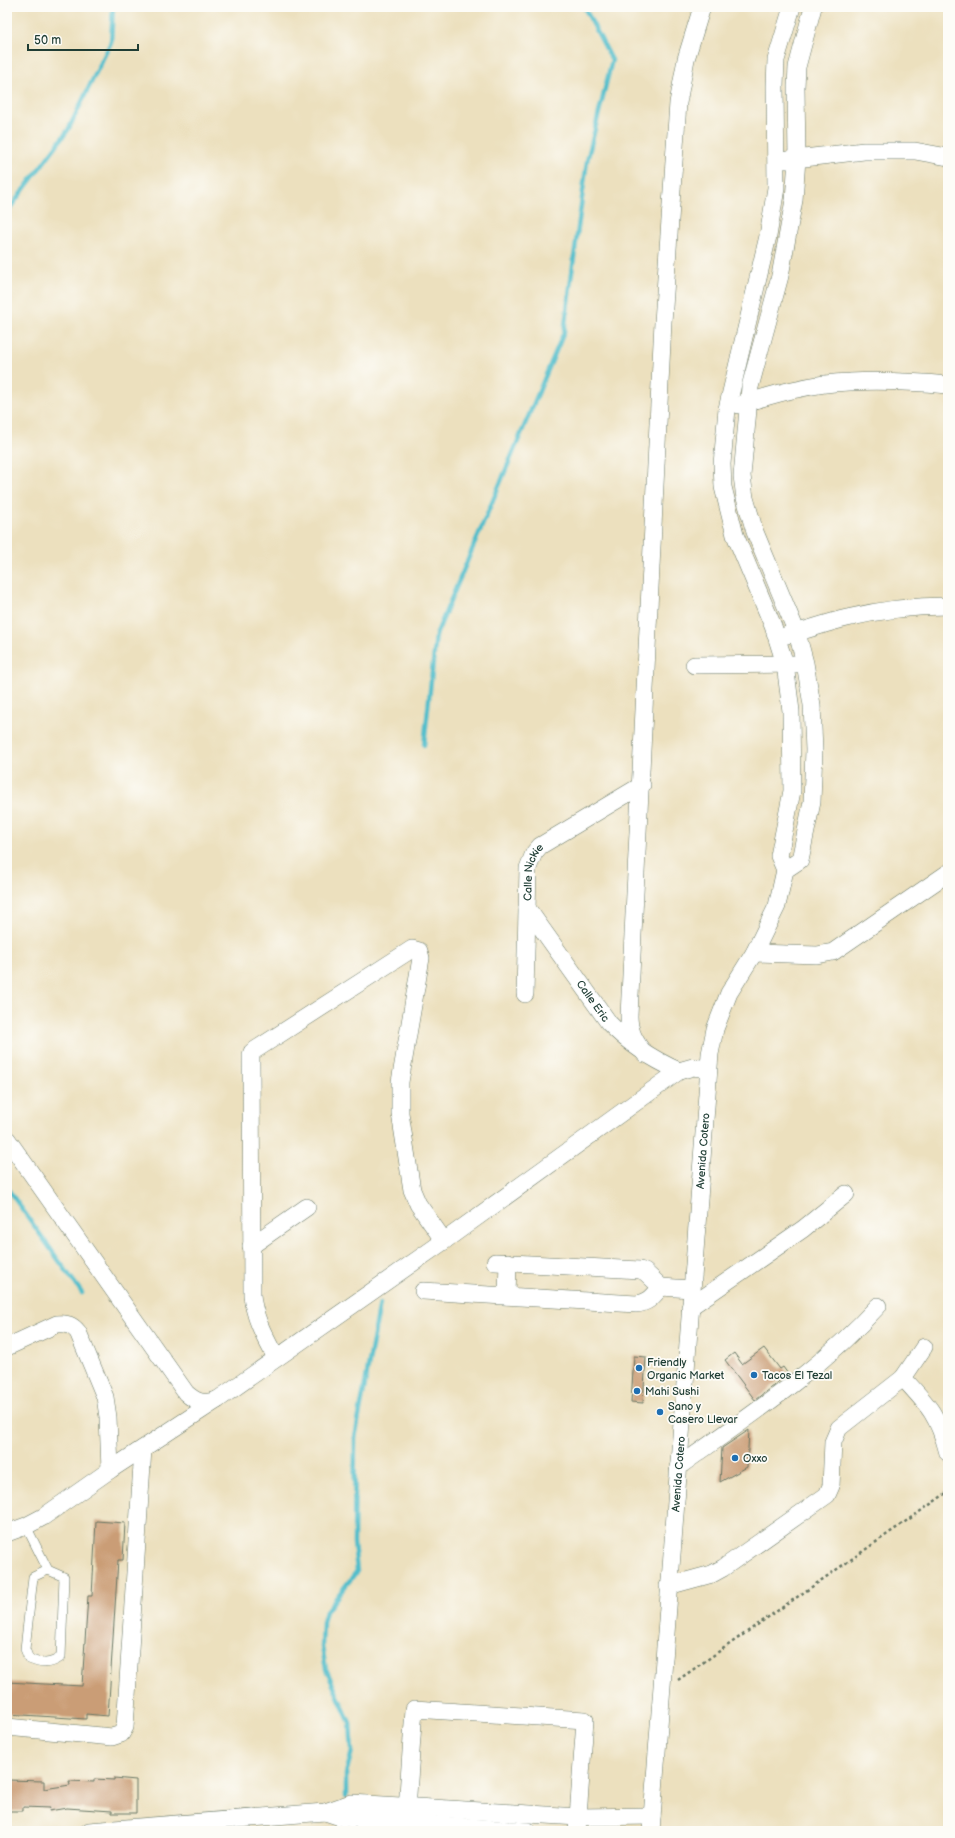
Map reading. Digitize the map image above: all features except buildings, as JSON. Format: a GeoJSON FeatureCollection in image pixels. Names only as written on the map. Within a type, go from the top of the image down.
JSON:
{"type":"FeatureCollection","features":[{"type":"Feature","properties":{"kind":"street"},"geometry":{"type":"LineString","coordinates":[[645,1054],[633,1037],[629,1019],[642,785],[664,322],[678,103],[686,59],[702,7]]}},
{"type":"Feature","properties":{"kind":"street"},"geometry":{"type":"LineString","coordinates":[[792,7],[776,60],[776,188],[768,236],[727,409],[722,464],[722,487],[735,535],[777,638],[785,664],[791,711],[792,755],[792,791],[779,856],[785,870],[800,860],[812,802],[814,750],[812,705],[805,663],[797,633],[754,532],[745,498],[742,476],[747,402],[780,276],[794,200],[797,159],[797,67],[814,7]]}},
{"type":"Feature","properties":{"kind":"street"},"geometry":{"type":"LineString","coordinates":[[777,161],[864,152],[915,151],[948,157]]}},
{"type":"Feature","properties":{"kind":"street"},"geometry":{"type":"LineString","coordinates":[[727,409],[747,402],[802,388],[849,382],[907,381],[948,385]]}},
{"type":"Feature","properties":{"kind":"street"},"geometry":{"type":"LineString","coordinates":[[777,638],[846,618],[888,609],[922,606],[948,606]]}},
{"type":"Feature","properties":{"kind":"street"},"geometry":{"type":"LineString","coordinates":[[694,665],[805,663]]}},
{"type":"Feature","properties":{"kind":"street","name":"Calle Nickie"},"geometry":{"type":"LineString","coordinates":[[525,994],[527,908],[530,862],[534,853],[540,846],[642,785]]}},
{"type":"Feature","properties":{"kind":"street","name":"Avenida Cotero"},"geometry":{"type":"LineString","coordinates":[[652,1823],[668,1586],[708,1069],[712,1040],[721,1011],[736,979],[754,953],[777,906],[785,870]]}},
{"type":"Feature","properties":{"kind":"street"},"geometry":{"type":"LineString","coordinates":[[754,953],[817,956],[833,952],[948,873]]}},
{"type":"Feature","properties":{"kind":"street","name":"Calle Eric"},"geometry":{"type":"LineString","coordinates":[[527,908],[616,1031],[645,1054],[679,1070]]}},
{"type":"Feature","properties":{"kind":"street"},"geometry":{"type":"LineString","coordinates":[[276,1358],[258,1324],[253,1310],[251,1246],[251,1055],[252,1052],[412,949],[418,951],[421,958],[402,1067],[399,1097],[400,1113],[412,1190],[418,1204],[444,1241]]}},
{"type":"Feature","properties":{"kind":"street"},"geometry":{"type":"LineString","coordinates":[[8,1534],[43,1517],[110,1470],[217,1400],[444,1241],[679,1070],[693,1067],[708,1069]]}},
{"type":"Feature","properties":{"kind":"street"},"geometry":{"type":"LineString","coordinates":[[7,1139],[186,1393],[195,1400],[207,1404],[217,1400]]}},
{"type":"Feature","properties":{"kind":"street"},"geometry":{"type":"LineString","coordinates":[[690,1307],[802,1229],[846,1194]]}},
{"type":"Feature","properties":{"kind":"street"},"geometry":{"type":"LineString","coordinates":[[251,1246],[307,1206]]}},
{"type":"Feature","properties":{"kind":"street"},"geometry":{"type":"LineString","coordinates":[[507,1296],[502,1262],[640,1270],[645,1272],[661,1287],[691,1289]]}},
{"type":"Feature","properties":{"kind":"street"},"geometry":{"type":"LineString","coordinates":[[423,1291],[644,1304],[649,1301],[661,1287]]}},
{"type":"Feature","properties":{"kind":"street"},"geometry":{"type":"LineString","coordinates":[[678,1467],[790,1386],[825,1358],[856,1330],[878,1306]]}},
{"type":"Feature","properties":{"kind":"street"},"geometry":{"type":"LineString","coordinates":[[7,1347],[57,1324],[73,1326],[78,1332],[105,1397],[108,1417],[110,1470]]}},
{"type":"Feature","properties":{"kind":"street"},"geometry":{"type":"LineString","coordinates":[[668,1586],[712,1574],[723,1568],[827,1494],[831,1486],[833,1442],[839,1428],[903,1378],[924,1347]]}},
{"type":"Feature","properties":{"kind":"street"},"geometry":{"type":"LineString","coordinates":[[903,1378],[931,1409],[938,1420],[948,1453]]}},
{"type":"Feature","properties":{"kind":"street"},"geometry":{"type":"LineString","coordinates":[[7,1727],[112,1737],[121,1734],[125,1727],[143,1449]]}},
{"type":"Feature","properties":{"kind":"street"},"geometry":{"type":"LineString","coordinates":[[406,1823],[414,1709],[585,1720],[578,1824]]}},
{"type":"Feature","properties":{"kind":"street"},"geometry":{"type":"LineString","coordinates":[[89,1831],[123,1830],[325,1812],[351,1802],[470,1810],[578,1824],[652,1823]]}},
{"type":"Feature","properties":{"kind":"street"},"geometry":{"type":"LineString","coordinates":[[469,1829],[470,1810]]}},
{"type":"Feature","properties":{"kind":"street"},"geometry":{"type":"LineString","coordinates":[[325,1812],[344,1818],[469,1829],[527,1831]]}},
{"type":"Feature","properties":{"kind":"lane"},"geometry":{"type":"LineString","coordinates":[[26,1526],[48,1570],[64,1576],[61,1657],[54,1663],[40,1663],[29,1659],[25,1649],[33,1577],[48,1570]]}},
{"type":"Feature","properties":{"kind":"path"},"geometry":{"type":"LineString","coordinates":[[661,1692],[948,1492]]}},
{"type":"Feature","properties":{"kind":"waterway"},"geometry":{"type":"LineString","coordinates":[[7,212],[68,130],[111,42],[113,7]]}},
{"type":"Feature","properties":{"kind":"waterway"},"geometry":{"type":"LineString","coordinates":[[424,745],[436,635],[564,332],[587,161],[612,60],[584,7]]}},
{"type":"Feature","properties":{"kind":"waterway"},"geometry":{"type":"LineString","coordinates":[[7,1188],[82,1293]]}},
{"type":"Feature","properties":{"kind":"waterway"},"geometry":{"type":"LineString","coordinates":[[346,1796],[346,1774],[352,1751],[350,1723],[326,1669],[322,1647],[323,1622],[326,1611],[357,1571],[354,1543],[355,1438],[380,1303]]}},
{"type":"Feature","properties":{"kind":"place","name":"Friendly Organic Market"},"geometry":{"type":"Point","coordinates":[639,1368]}},
{"type":"Feature","properties":{"kind":"place","name":"Tacos El Tezal"},"geometry":{"type":"Point","coordinates":[754,1375]}},
{"type":"Feature","properties":{"kind":"place","name":"Mahi Sushi"},"geometry":{"type":"Point","coordinates":[637,1391]}},
{"type":"Feature","properties":{"kind":"place","name":"Sano y Casero Llevar"},"geometry":{"type":"Point","coordinates":[660,1412]}},
{"type":"Feature","properties":{"kind":"place","name":"Oxxo"},"geometry":{"type":"Point","coordinates":[735,1458]}}]}
